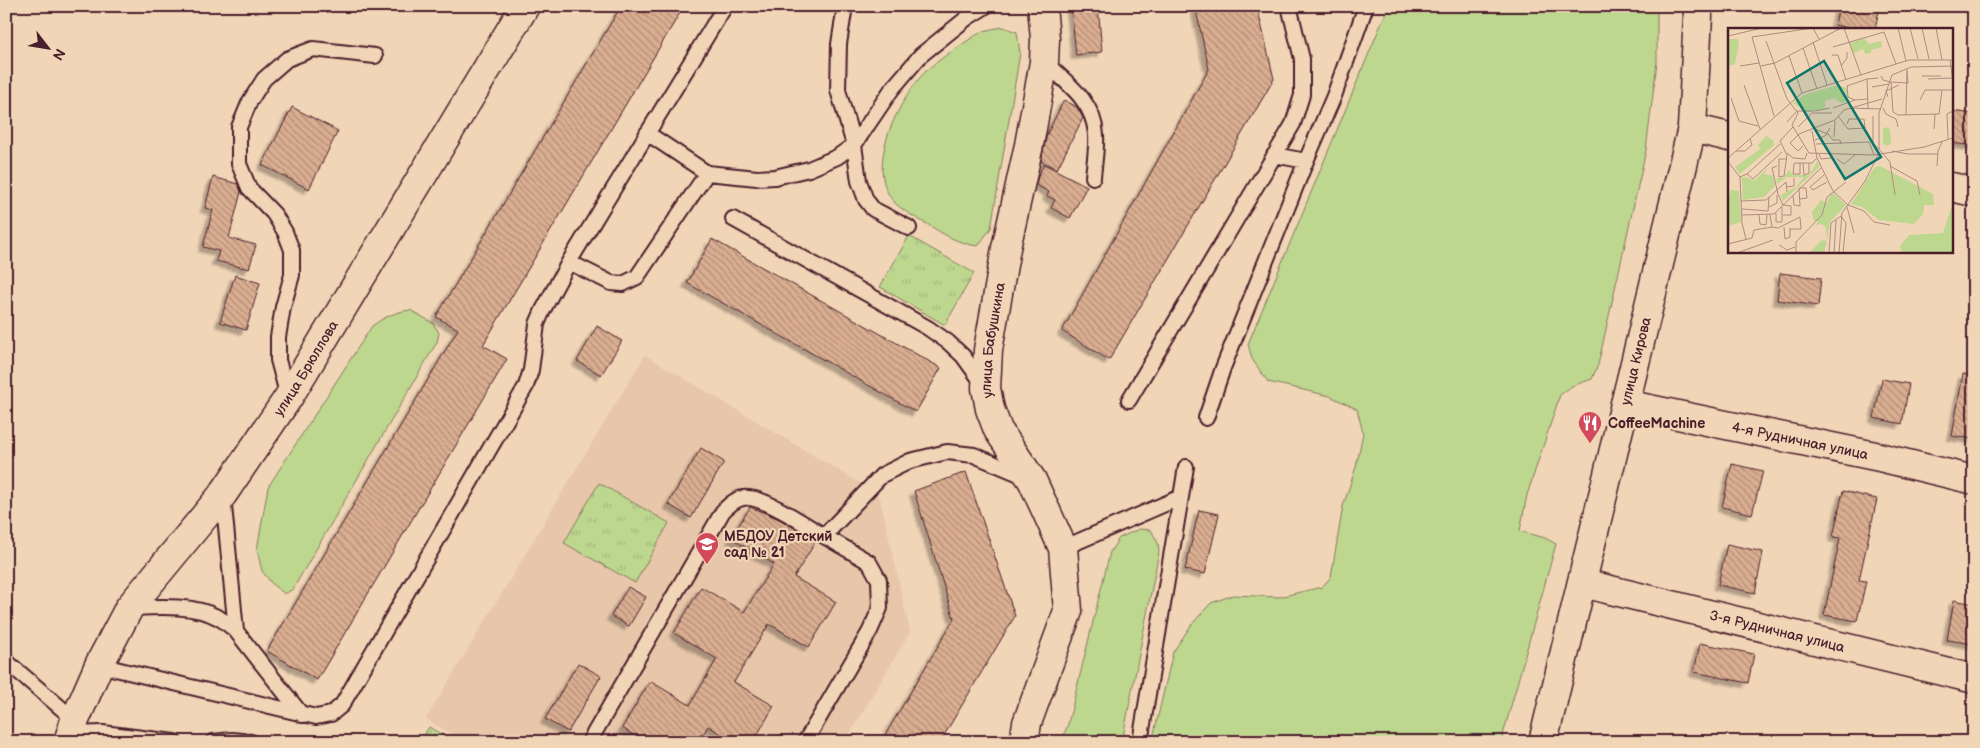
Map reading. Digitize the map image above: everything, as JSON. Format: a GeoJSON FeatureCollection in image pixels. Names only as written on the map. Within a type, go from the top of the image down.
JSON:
{"type":"FeatureCollection","features":[{"type":"Feature","properties":{"kind":"street","name":"улица Брюллова"},"geometry":{"type":"LineString","coordinates":[[74,734],[99,666],[129,608],[223,494],[288,398],[525,6]]}},
{"type":"Feature","properties":{"kind":"street","name":"улица Бабушкина"},"geometry":{"type":"LineString","coordinates":[[1020,736],[1068,611],[1063,548],[1032,480],[998,430],[990,409],[986,388],[988,350],[1006,248],[1029,145],[1044,62],[1045,39],[1042,6]]}},
{"type":"Feature","properties":{"kind":"street","name":"улица Кирова"},"geometry":{"type":"LineString","coordinates":[[1543,742],[1692,128],[1697,6]]}},
{"type":"Feature","properties":{"kind":"street"},"geometry":{"type":"LineString","coordinates":[[1692,128],[1728,137]]}},
{"type":"Feature","properties":{"kind":"street"},"geometry":{"type":"LineString","coordinates":[[1952,187],[1974,192]]}},
{"type":"Feature","properties":{"kind":"street","name":"4-я Рудничная улица"},"geometry":{"type":"LineString","coordinates":[[1623,409],[1875,456],[1974,480]]}},
{"type":"Feature","properties":{"kind":"street","name":"3-я Рудничная улица"},"geometry":{"type":"LineString","coordinates":[[1582,583],[1974,679]]}},
{"type":"Feature","properties":{"kind":"lane"},"geometry":{"type":"LineString","coordinates":[[99,666],[316,717],[331,714],[342,705],[526,386],[531,370],[537,324],[569,262],[725,6]]}},
{"type":"Feature","properties":{"kind":"lane"},"geometry":{"type":"LineString","coordinates":[[845,6],[839,44],[838,90],[854,146],[859,181],[866,200],[873,209],[909,228]]}},
{"type":"Feature","properties":{"kind":"lane"},"geometry":{"type":"LineString","coordinates":[[647,133],[708,173],[757,178],[775,177],[809,169],[837,157],[854,146],[892,89],[920,55],[967,18],[986,6]]}},
{"type":"Feature","properties":{"kind":"lane"},"geometry":{"type":"LineString","coordinates":[[1129,400],[1293,124],[1302,95],[1302,59],[1289,6]]}},
{"type":"Feature","properties":{"kind":"lane"},"geometry":{"type":"LineString","coordinates":[[1206,418],[1306,161],[1334,96],[1366,6]]}},
{"type":"Feature","properties":{"kind":"lane"},"geometry":{"type":"LineString","coordinates":[[288,398],[278,360],[278,337],[283,307],[292,275],[292,250],[282,226],[274,214],[250,188],[242,172],[239,164],[240,128],[250,101],[264,79],[287,59],[313,48],[375,56]]}},
{"type":"Feature","properties":{"kind":"lane"},"geometry":{"type":"LineString","coordinates":[[1044,62],[1090,108],[1095,122],[1096,137],[1093,177]]}},
{"type":"Feature","properties":{"kind":"lane"},"geometry":{"type":"LineString","coordinates":[[1274,155],[1306,161]]}},
{"type":"Feature","properties":{"kind":"lane"},"geometry":{"type":"LineString","coordinates":[[569,262],[611,283],[623,284],[637,277],[708,173]]}},
{"type":"Feature","properties":{"kind":"lane"},"geometry":{"type":"LineString","coordinates":[[733,219],[928,328],[948,342],[963,356],[986,388]]}},
{"type":"Feature","properties":{"kind":"lane"},"geometry":{"type":"LineString","coordinates":[[824,536],[882,476],[910,461],[928,456],[947,452],[974,455],[1032,480]]}},
{"type":"Feature","properties":{"kind":"lane"},"geometry":{"type":"LineString","coordinates":[[1140,742],[1186,467]]}},
{"type":"Feature","properties":{"kind":"lane"},"geometry":{"type":"LineString","coordinates":[[223,494],[236,631]]}},
{"type":"Feature","properties":{"kind":"lane"},"geometry":{"type":"LineString","coordinates":[[1063,548],[1181,497]]}},
{"type":"Feature","properties":{"kind":"lane"},"geometry":{"type":"LineString","coordinates":[[589,742],[722,511],[743,498],[762,500],[869,562],[878,580],[881,594],[880,608],[870,631],[805,742]]}},
{"type":"Feature","properties":{"kind":"lane"},"geometry":{"type":"LineString","coordinates":[[129,608],[167,607],[216,616],[236,631],[302,714]]}},
{"type":"Feature","properties":{"kind":"lane"},"geometry":{"type":"LineString","coordinates":[[6,661],[74,734],[103,733],[174,742]]}},
{"type":"Feature","properties":{"kind":"lane"},"geometry":{"type":"LineString","coordinates":[[213,742],[251,742]]}},
{"type":"Feature","properties":{"kind":"shaded area","name":"МБДОУ Детский сад № 21"},"geometry":{"type":"Polygon","coordinates":[[[645,355],[868,488],[880,498],[910,632],[845,742],[466,742],[426,719],[645,355]]]}},
{"type":"Feature","properties":{"kind":"green space"},"geometry":{"type":"Polygon","coordinates":[[[1391,6],[1657,6],[1657,62],[1646,150],[1598,365],[1592,379],[1572,386],[1560,395],[1527,495],[1520,531],[1545,538],[1556,544],[1501,742],[1152,742],[1173,652],[1192,624],[1211,603],[1233,595],[1279,597],[1322,587],[1331,577],[1343,506],[1356,467],[1363,433],[1357,409],[1330,396],[1268,382],[1252,359],[1248,344],[1384,17],[1391,6]]]}},
{"type":"Feature","properties":{"kind":"green space"},"geometry":{"type":"Polygon","coordinates":[[[1003,27],[1017,32],[1020,53],[991,228],[978,246],[958,241],[945,235],[895,203],[886,188],[882,171],[884,153],[896,115],[906,97],[927,70],[980,33],[1003,27]]]}},
{"type":"Feature","properties":{"kind":"green space"},"geometry":{"type":"Polygon","coordinates":[[[909,236],[974,273],[945,325],[880,287],[909,236]]]}},
{"type":"Feature","properties":{"kind":"green space"},"geometry":{"type":"Polygon","coordinates":[[[410,310],[433,323],[439,333],[437,342],[293,589],[285,594],[273,585],[262,571],[257,550],[268,487],[372,326],[390,315],[410,310]]]}},
{"type":"Feature","properties":{"kind":"green space"},"geometry":{"type":"Polygon","coordinates":[[[599,483],[669,523],[635,583],[564,543],[599,483]]]}},
{"type":"Feature","properties":{"kind":"green space"},"geometry":{"type":"Polygon","coordinates":[[[1139,529],[1151,530],[1158,543],[1159,552],[1122,742],[1061,742],[1068,724],[1110,552],[1119,538],[1139,529]]]}},
{"type":"Feature","properties":{"kind":"green space"},"geometry":{"type":"Polygon","coordinates":[[[429,727],[454,742],[420,742],[429,727]]]}},
{"type":"Feature","properties":{"kind":"building"},"geometry":{"type":"Polygon","coordinates":[[[621,6],[684,6],[483,345],[507,359],[317,680],[267,651],[458,329],[436,317],[621,6]]]}},
{"type":"Feature","properties":{"kind":"building"},"geometry":{"type":"Polygon","coordinates":[[[1071,6],[1098,6],[1102,52],[1076,55],[1071,6]]]}},
{"type":"Feature","properties":{"kind":"building"},"geometry":{"type":"Polygon","coordinates":[[[1195,6],[1257,6],[1274,79],[1109,360],[1062,331],[1209,69],[1195,6]]]}},
{"type":"Feature","properties":{"kind":"building"},"geometry":{"type":"Polygon","coordinates":[[[1839,6],[1880,6],[1875,28],[1848,28],[1835,25],[1839,6]]]}},
{"type":"Feature","properties":{"kind":"building"},"geometry":{"type":"Polygon","coordinates":[[[1064,100],[1077,107],[1083,118],[1057,169],[1041,161],[1047,134],[1064,100]]]}},
{"type":"Feature","properties":{"kind":"building"},"geometry":{"type":"Polygon","coordinates":[[[292,107],[338,131],[309,189],[262,165],[292,107]]]}},
{"type":"Feature","properties":{"kind":"building"},"geometry":{"type":"Polygon","coordinates":[[[1952,111],[1974,114],[1974,146],[1952,143],[1952,111]]]}},
{"type":"Feature","properties":{"kind":"building"},"geometry":{"type":"Polygon","coordinates":[[[1044,164],[1087,186],[1070,218],[1051,208],[1055,200],[1047,196],[1049,192],[1036,185],[1044,164]]]}},
{"type":"Feature","properties":{"kind":"building"},"geometry":{"type":"Polygon","coordinates":[[[213,177],[238,184],[241,192],[229,238],[256,245],[249,269],[216,261],[219,251],[203,247],[213,210],[205,208],[213,177]]]}},
{"type":"Feature","properties":{"kind":"building"},"geometry":{"type":"Polygon","coordinates":[[[712,239],[941,368],[916,412],[687,283],[712,239]]]}},
{"type":"Feature","properties":{"kind":"building"},"geometry":{"type":"Polygon","coordinates":[[[1780,273],[1821,278],[1818,306],[1777,300],[1780,273]]]}},
{"type":"Feature","properties":{"kind":"building"},"geometry":{"type":"Polygon","coordinates":[[[235,275],[260,283],[246,330],[220,322],[235,275]]]}},
{"type":"Feature","properties":{"kind":"building"},"geometry":{"type":"Polygon","coordinates":[[[597,326],[622,341],[601,375],[577,361],[597,326]]]}},
{"type":"Feature","properties":{"kind":"building"},"geometry":{"type":"Polygon","coordinates":[[[1963,374],[1974,375],[1974,439],[1952,436],[1963,374]]]}},
{"type":"Feature","properties":{"kind":"building"},"geometry":{"type":"Polygon","coordinates":[[[1882,379],[1909,384],[1902,424],[1874,418],[1882,379]]]}},
{"type":"Feature","properties":{"kind":"building"},"geometry":{"type":"Polygon","coordinates":[[[701,448],[724,462],[691,518],[668,504],[701,448]]]}},
{"type":"Feature","properties":{"kind":"building"},"geometry":{"type":"Polygon","coordinates":[[[1732,464],[1763,471],[1752,514],[1722,507],[1732,464]]]}},
{"type":"Feature","properties":{"kind":"building"},"geometry":{"type":"Polygon","coordinates":[[[966,472],[1015,616],[940,742],[881,742],[954,619],[914,491],[966,472]]]}},
{"type":"Feature","properties":{"kind":"building"},"geometry":{"type":"Polygon","coordinates":[[[1843,491],[1877,499],[1859,580],[1866,581],[1857,621],[1824,615],[1840,538],[1833,537],[1843,491]]]}},
{"type":"Feature","properties":{"kind":"building"},"geometry":{"type":"Polygon","coordinates":[[[750,507],[780,519],[816,541],[794,577],[836,602],[809,647],[769,624],[734,682],[774,706],[753,742],[735,742],[708,726],[699,742],[645,742],[622,728],[650,681],[690,705],[717,659],[674,633],[701,587],[744,612],[774,564],[731,538],[750,507]]]}},
{"type":"Feature","properties":{"kind":"building"},"geometry":{"type":"Polygon","coordinates":[[[1199,510],[1219,514],[1205,574],[1185,570],[1199,510]]]}},
{"type":"Feature","properties":{"kind":"building"},"geometry":{"type":"Polygon","coordinates":[[[1727,544],[1763,552],[1755,593],[1718,585],[1727,544]]]}},
{"type":"Feature","properties":{"kind":"building"},"geometry":{"type":"Polygon","coordinates":[[[628,587],[646,597],[629,626],[611,616],[628,587]]]}},
{"type":"Feature","properties":{"kind":"building"},"geometry":{"type":"Polygon","coordinates":[[[1954,600],[1974,604],[1974,644],[1947,640],[1954,600]]]}},
{"type":"Feature","properties":{"kind":"building"},"geometry":{"type":"Polygon","coordinates":[[[1700,643],[1754,654],[1748,683],[1694,672],[1700,643]]]}},
{"type":"Feature","properties":{"kind":"building"},"geometry":{"type":"Polygon","coordinates":[[[578,663],[601,676],[568,732],[545,719],[578,663]]]}},
{"type":"Feature","properties":{"kind":"place","name":"CoffeeMachine"},"geometry":{"type":"Point","coordinates":[1590,444]}},
{"type":"Feature","properties":{"kind":"place","name":"МБДОУ Детский сад № 21"},"geometry":{"type":"Point","coordinates":[707,565]}}]}
